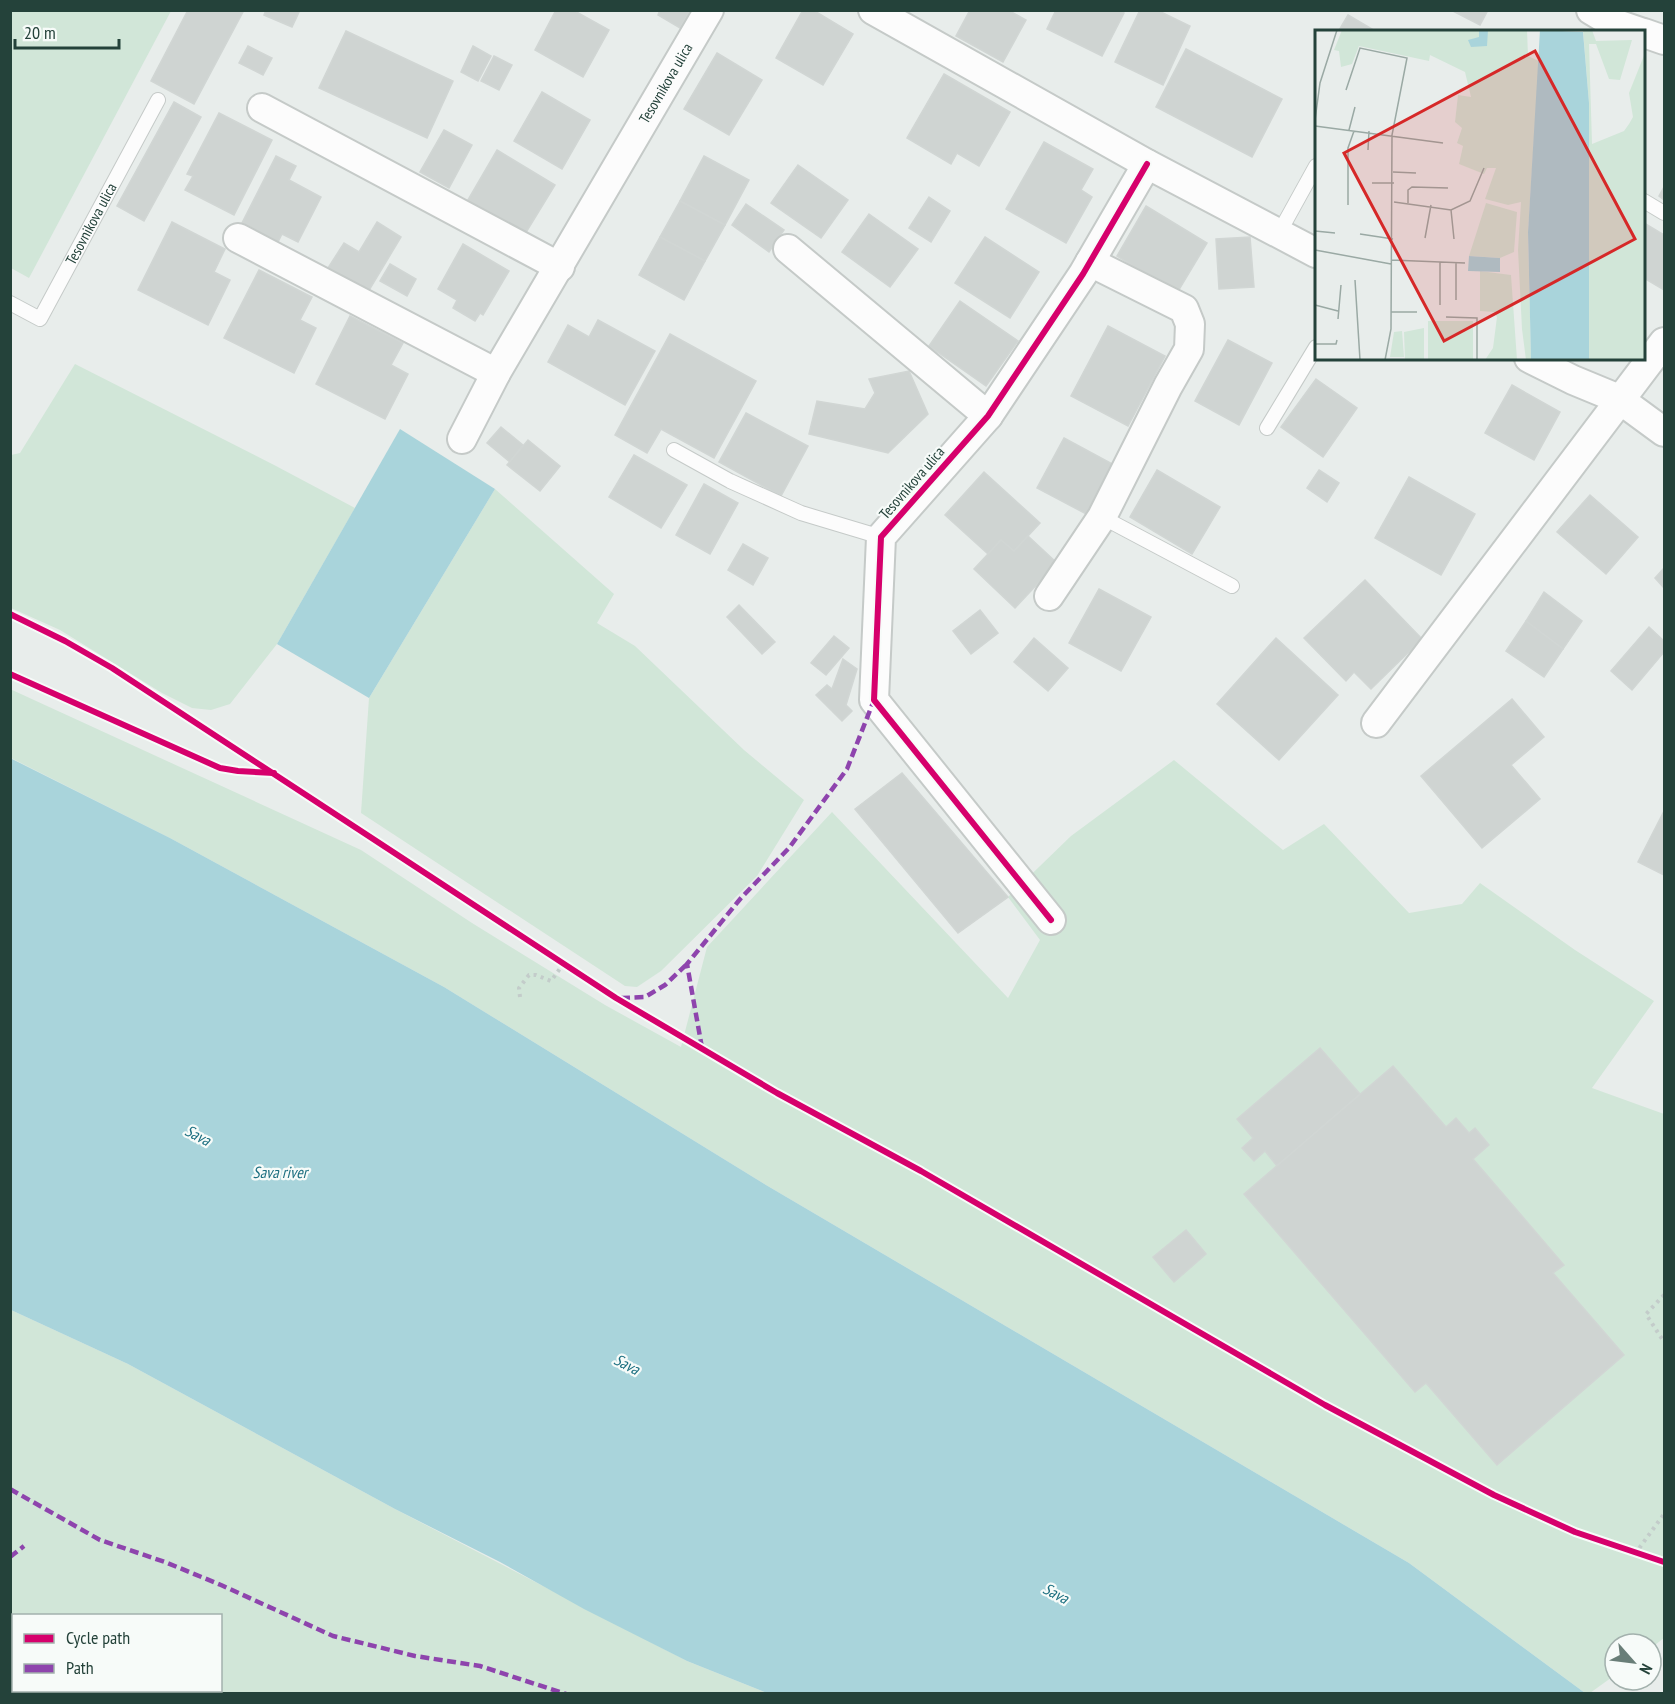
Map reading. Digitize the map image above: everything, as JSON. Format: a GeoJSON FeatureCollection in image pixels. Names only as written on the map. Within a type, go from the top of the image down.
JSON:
{"type":"FeatureCollection","features":[{"type":"Feature","properties":{"kind":"street","name":"Tesovnikova ulica"},"geometry":{"type":"LineString","coordinates":[[462,438],[496,374],[560,267],[607,181],[709,10]]}},
{"type":"Feature","properties":{"kind":"street"},"geometry":{"type":"LineString","coordinates":[[1591,10],[1611,22],[1636,30]]}},
{"type":"Feature","properties":{"kind":"street"},"geometry":{"type":"LineString","coordinates":[[890,15],[1147,164],[1315,252]]}},
{"type":"Feature","properties":{"kind":"street"},"geometry":{"type":"LineString","coordinates":[[1645,33],[1665,40]]}},
{"type":"Feature","properties":{"kind":"street"},"geometry":{"type":"LineString","coordinates":[[262,108],[560,267]]}},
{"type":"Feature","properties":{"kind":"street","name":"Tesovnikova ulica"},"geometry":{"type":"LineString","coordinates":[[1051,920],[874,700],[881,537],[988,416],[1090,262],[1147,164]]}},
{"type":"Feature","properties":{"kind":"street"},"geometry":{"type":"LineString","coordinates":[[238,238],[496,374]]}},
{"type":"Feature","properties":{"kind":"street"},"geometry":{"type":"LineString","coordinates":[[788,249],[988,416]]}},
{"type":"Feature","properties":{"kind":"street"},"geometry":{"type":"LineString","coordinates":[[1049,596],[1102,517],[1189,349],[1190,324],[1184,309],[1090,262]]}},
{"type":"Feature","properties":{"kind":"street"},"geometry":{"type":"LineString","coordinates":[[1376,723],[1619,399],[1665,342]]}},
{"type":"Feature","properties":{"kind":"street"},"geometry":{"type":"LineString","coordinates":[[1533,360],[1619,399],[1665,432]]}},
{"type":"Feature","properties":{"kind":"lane","name":"Tesovnikova ulica"},"geometry":{"type":"LineString","coordinates":[[10,303],[40,319],[158,100]]}},
{"type":"Feature","properties":{"kind":"lane"},"geometry":{"type":"LineString","coordinates":[[1279,233],[1315,169]]}},
{"type":"Feature","properties":{"kind":"lane"},"geometry":{"type":"LineString","coordinates":[[1645,202],[1665,213]]}},
{"type":"Feature","properties":{"kind":"lane"},"geometry":{"type":"LineString","coordinates":[[1267,428],[1315,351]]}},
{"type":"Feature","properties":{"kind":"lane"},"geometry":{"type":"LineString","coordinates":[[674,450],[730,481],[801,513],[881,537]]}},
{"type":"Feature","properties":{"kind":"lane"},"geometry":{"type":"LineString","coordinates":[[1102,517],[1232,586]]}},
{"type":"Feature","properties":{"kind":"path"},"geometry":{"type":"LineString","coordinates":[[520,997],[519,988],[529,975],[536,975],[551,981],[564,963]]}},
{"type":"Feature","properties":{"kind":"path"},"geometry":{"type":"LineString","coordinates":[[1665,1295],[1646,1314],[1665,1342]]}},
{"type":"Feature","properties":{"kind":"path"},"geometry":{"type":"LineString","coordinates":[[1635,1554],[1665,1514]]}},
{"type":"Feature","properties":{"kind":"green space"},"geometry":{"type":"Polygon","coordinates":[[[10,11],[171,11],[29,278],[11,268],[10,11]]]}},
{"type":"Feature","properties":{"kind":"green space"},"geometry":{"type":"Polygon","coordinates":[[[75,364],[355,508],[277,644],[230,704],[211,710],[192,708],[162,693],[60,630],[11,608],[11,455],[20,453],[75,364]]]}},
{"type":"Feature","properties":{"kind":"green space"},"geometry":{"type":"Polygon","coordinates":[[[495,489],[614,594],[597,623],[635,646],[744,750],[804,800],[757,876],[661,971],[637,987],[625,986],[361,813],[369,698],[495,489]]]}},
{"type":"Feature","properties":{"kind":"green space"},"geometry":{"type":"Polygon","coordinates":[[[10,689],[361,850],[472,923],[605,1005],[681,1047],[707,947],[832,812],[1008,998],[1040,940],[1008,897],[1071,836],[1174,760],[1283,850],[1324,824],[1409,913],[1462,904],[1480,883],[1575,950],[1654,1001],[1592,1088],[1664,1114],[1664,1638],[1663,1632],[1603,1632],[1603,1684],[1590,1693],[1585,1693],[1409,1563],[766,1185],[444,987],[170,838],[11,758],[10,689]]]}},
{"type":"Feature","properties":{"kind":"green space"},"geometry":{"type":"Polygon","coordinates":[[[11,1310],[128,1364],[395,1509],[687,1661],[767,1693],[11,1694],[11,1310]]]}},
{"type":"Feature","properties":{"kind":"water"},"geometry":{"type":"Polygon","coordinates":[[[400,429],[495,489],[369,698],[277,644],[400,429]]]}},
{"type":"Feature","properties":{"kind":"water","name":"Sava river"},"geometry":{"type":"Polygon","coordinates":[[[10,758],[170,838],[444,987],[766,1185],[1409,1563],[1585,1693],[767,1693],[687,1661],[584,1609],[128,1364],[11,1310],[10,758]]]}},
{"type":"Feature","properties":{"kind":"building"},"geometry":{"type":"Polygon","coordinates":[[[188,10],[244,10],[194,104],[151,81],[188,10]]]}},
{"type":"Feature","properties":{"kind":"building"},"geometry":{"type":"Polygon","coordinates":[[[266,10],[300,10],[292,27],[264,15],[266,10]]]}},
{"type":"Feature","properties":{"kind":"building"},"geometry":{"type":"Polygon","coordinates":[[[556,10],[573,10],[609,30],[583,77],[535,50],[556,10]]]}},
{"type":"Feature","properties":{"kind":"building"},"geometry":{"type":"Polygon","coordinates":[[[660,10],[690,10],[680,28],[658,15],[660,10]]]}},
{"type":"Feature","properties":{"kind":"building"},"geometry":{"type":"Polygon","coordinates":[[[803,10],[813,10],[853,34],[823,85],[776,58],[803,10]]]}},
{"type":"Feature","properties":{"kind":"building"},"geometry":{"type":"Polygon","coordinates":[[[970,10],[1008,10],[1026,20],[1003,62],[956,36],[970,10]]]}},
{"type":"Feature","properties":{"kind":"building"},"geometry":{"type":"Polygon","coordinates":[[[1056,10],[1119,10],[1124,13],[1102,56],[1047,29],[1056,10]]]}},
{"type":"Feature","properties":{"kind":"building"},"geometry":{"type":"Polygon","coordinates":[[[1140,10],[1157,10],[1190,26],[1163,85],[1115,62],[1140,10]]]}},
{"type":"Feature","properties":{"kind":"building"},"geometry":{"type":"Polygon","coordinates":[[[1451,10],[1488,10],[1480,25],[1451,10]]]}},
{"type":"Feature","properties":{"kind":"building"},"geometry":{"type":"Polygon","coordinates":[[[1348,15],[1374,30],[1339,30],[1348,15]]]}},
{"type":"Feature","properties":{"kind":"building"},"geometry":{"type":"Polygon","coordinates":[[[346,31],[453,81],[427,138],[319,88],[346,31]]]}},
{"type":"Feature","properties":{"kind":"building"},"geometry":{"type":"Polygon","coordinates":[[[248,46],[272,58],[263,75],[239,63],[248,46]]]}},
{"type":"Feature","properties":{"kind":"building"},"geometry":{"type":"Polygon","coordinates":[[[473,46],[491,56],[478,81],[461,72],[473,46]]]}},
{"type":"Feature","properties":{"kind":"building"},"geometry":{"type":"Polygon","coordinates":[[[1186,49],[1282,99],[1252,157],[1156,107],[1186,49]]]}},
{"type":"Feature","properties":{"kind":"building"},"geometry":{"type":"Polygon","coordinates":[[[717,53],[762,80],[729,135],[684,109],[717,53]]]}},
{"type":"Feature","properties":{"kind":"building"},"geometry":{"type":"Polygon","coordinates":[[[494,56],[512,65],[499,90],[481,81],[494,56]]]}},
{"type":"Feature","properties":{"kind":"building"},"geometry":{"type":"Polygon","coordinates":[[[944,74],[1010,112],[979,166],[957,153],[951,164],[907,138],[944,74]]]}},
{"type":"Feature","properties":{"kind":"building"},"geometry":{"type":"Polygon","coordinates":[[[542,92],[590,120],[562,169],[514,141],[542,92]]]}},
{"type":"Feature","properties":{"kind":"building"},"geometry":{"type":"Polygon","coordinates":[[[174,102],[201,117],[144,221],[117,206],[174,102]]]}},
{"type":"Feature","properties":{"kind":"building"},"geometry":{"type":"Polygon","coordinates":[[[219,113],[272,140],[234,215],[185,190],[193,176],[187,174],[219,113]]]}},
{"type":"Feature","properties":{"kind":"building"},"geometry":{"type":"Polygon","coordinates":[[[444,130],[472,145],[449,188],[420,172],[444,130]]]}},
{"type":"Feature","properties":{"kind":"building"},"geometry":{"type":"Polygon","coordinates":[[[1044,142],[1093,169],[1081,190],[1092,197],[1066,243],[1006,209],[1044,142]]]}},
{"type":"Feature","properties":{"kind":"building"},"geometry":{"type":"Polygon","coordinates":[[[497,150],[555,185],[522,239],[465,205],[497,150]]]}},
{"type":"Feature","properties":{"kind":"building"},"geometry":{"type":"Polygon","coordinates":[[[276,156],[296,166],[289,180],[321,197],[298,242],[282,234],[278,242],[242,223],[276,156]]]}},
{"type":"Feature","properties":{"kind":"building"},"geometry":{"type":"Polygon","coordinates":[[[704,156],[749,180],[725,225],[680,201],[704,156]]]}},
{"type":"Feature","properties":{"kind":"building"},"geometry":{"type":"Polygon","coordinates":[[[798,165],[848,200],[821,238],[771,203],[798,165]]]}},
{"type":"Feature","properties":{"kind":"building"},"geometry":{"type":"Polygon","coordinates":[[[1664,187],[1664,200],[1659,196],[1664,187]]]}},
{"type":"Feature","properties":{"kind":"building"},"geometry":{"type":"Polygon","coordinates":[[[929,197],[950,211],[931,242],[909,228],[929,197]]]}},
{"type":"Feature","properties":{"kind":"building"},"geometry":{"type":"Polygon","coordinates":[[[680,201],[725,225],[705,261],[660,237],[680,201]]]}},
{"type":"Feature","properties":{"kind":"building"},"geometry":{"type":"Polygon","coordinates":[[[746,204],[784,230],[769,252],[732,225],[746,204]]]}},
{"type":"Feature","properties":{"kind":"building"},"geometry":{"type":"Polygon","coordinates":[[[1146,206],[1207,243],[1177,293],[1117,256],[1146,206]]]}},
{"type":"Feature","properties":{"kind":"building"},"geometry":{"type":"Polygon","coordinates":[[[869,214],[918,249],[890,287],[842,252],[869,214]]]}},
{"type":"Feature","properties":{"kind":"building"},"geometry":{"type":"Polygon","coordinates":[[[172,222],[225,249],[214,272],[230,280],[208,325],[138,290],[172,222]]]}},
{"type":"Feature","properties":{"kind":"building"},"geometry":{"type":"Polygon","coordinates":[[[377,222],[401,237],[368,292],[328,268],[344,243],[359,252],[377,222]]]}},
{"type":"Feature","properties":{"kind":"building"},"geometry":{"type":"Polygon","coordinates":[[[1645,224],[1664,235],[1664,290],[1645,279],[1645,224]]]}},
{"type":"Feature","properties":{"kind":"building"},"geometry":{"type":"Polygon","coordinates":[[[660,237],[705,261],[684,300],[639,275],[660,237]]]}},
{"type":"Feature","properties":{"kind":"building"},"geometry":{"type":"Polygon","coordinates":[[[985,237],[1039,272],[1010,318],[955,283],[985,237]]]}},
{"type":"Feature","properties":{"kind":"building"},"geometry":{"type":"Polygon","coordinates":[[[1250,237],[1254,287],[1219,289],[1216,239],[1250,237]]]}},
{"type":"Feature","properties":{"kind":"building"},"geometry":{"type":"Polygon","coordinates":[[[463,244],[509,271],[483,315],[480,313],[475,321],[453,308],[457,300],[438,289],[463,244]]]}},
{"type":"Feature","properties":{"kind":"building"},"geometry":{"type":"Polygon","coordinates":[[[390,264],[416,279],[407,296],[380,281],[390,264]]]}},
{"type":"Feature","properties":{"kind":"building"},"geometry":{"type":"Polygon","coordinates":[[[259,270],[312,297],[300,320],[316,328],[294,373],[224,338],[259,270]]]}},
{"type":"Feature","properties":{"kind":"building"},"geometry":{"type":"Polygon","coordinates":[[[960,301],[1018,341],[986,386],[929,346],[960,301]]]}},
{"type":"Feature","properties":{"kind":"building"},"geometry":{"type":"Polygon","coordinates":[[[350,316],[403,343],[391,365],[408,374],[385,419],[316,384],[350,316]]]}},
{"type":"Feature","properties":{"kind":"building"},"geometry":{"type":"Polygon","coordinates":[[[598,320],[655,351],[625,405],[548,362],[568,325],[589,337],[598,320]]]}},
{"type":"Feature","properties":{"kind":"building"},"geometry":{"type":"Polygon","coordinates":[[[1108,326],[1165,356],[1128,426],[1071,396],[1108,326]]]}},
{"type":"Feature","properties":{"kind":"building"},"geometry":{"type":"Polygon","coordinates":[[[670,334],[756,381],[714,458],[661,429],[647,453],[615,435],[670,334]]]}},
{"type":"Feature","properties":{"kind":"building"},"geometry":{"type":"Polygon","coordinates":[[[1228,340],[1272,363],[1239,425],[1195,401],[1228,340]]]}},
{"type":"Feature","properties":{"kind":"building"},"geometry":{"type":"Polygon","coordinates":[[[909,371],[928,414],[888,453],[809,434],[817,401],[865,409],[875,393],[869,379],[909,371]]]}},
{"type":"Feature","properties":{"kind":"building"},"geometry":{"type":"Polygon","coordinates":[[[1316,379],[1357,408],[1323,457],[1281,427],[1316,379]]]}},
{"type":"Feature","properties":{"kind":"building"},"geometry":{"type":"Polygon","coordinates":[[[1512,385],[1560,412],[1534,460],[1485,433],[1512,385]]]}},
{"type":"Feature","properties":{"kind":"building"},"geometry":{"type":"Polygon","coordinates":[[[746,413],[808,446],[781,496],[719,462],[746,413]]]}},
{"type":"Feature","properties":{"kind":"building"},"geometry":{"type":"Polygon","coordinates":[[[501,427],[523,445],[510,462],[487,443],[501,427]]]}},
{"type":"Feature","properties":{"kind":"building"},"geometry":{"type":"Polygon","coordinates":[[[1064,438],[1118,467],[1092,517],[1037,488],[1064,438]]]}},
{"type":"Feature","properties":{"kind":"building"},"geometry":{"type":"Polygon","coordinates":[[[528,440],[560,466],[540,491],[507,465],[528,440]]]}},
{"type":"Feature","properties":{"kind":"building"},"geometry":{"type":"Polygon","coordinates":[[[634,455],[687,485],[661,528],[609,497],[634,455]]]}},
{"type":"Feature","properties":{"kind":"building"},"geometry":{"type":"Polygon","coordinates":[[[1157,470],[1220,507],[1192,554],[1130,517],[1157,470]]]}},
{"type":"Feature","properties":{"kind":"building"},"geometry":{"type":"Polygon","coordinates":[[[1319,470],[1339,483],[1327,502],[1307,488],[1319,470]]]}},
{"type":"Feature","properties":{"kind":"building"},"geometry":{"type":"Polygon","coordinates":[[[984,472],[1040,523],[1014,551],[1001,540],[988,554],[945,515],[984,472]]]}},
{"type":"Feature","properties":{"kind":"building"},"geometry":{"type":"Polygon","coordinates":[[[1409,477],[1475,514],[1441,575],[1375,538],[1409,477]]]}},
{"type":"Feature","properties":{"kind":"building"},"geometry":{"type":"Polygon","coordinates":[[[704,484],[738,503],[710,554],[676,535],[704,484]]]}},
{"type":"Feature","properties":{"kind":"building"},"geometry":{"type":"Polygon","coordinates":[[[1590,495],[1638,537],[1606,574],[1557,532],[1590,495]]]}},
{"type":"Feature","properties":{"kind":"building"},"geometry":{"type":"Polygon","coordinates":[[[1028,536],[1057,563],[1015,608],[974,569],[1001,540],[1014,551],[1028,536]]]}},
{"type":"Feature","properties":{"kind":"building"},"geometry":{"type":"Polygon","coordinates":[[[743,544],[768,558],[753,585],[728,570],[743,544]]]}},
{"type":"Feature","properties":{"kind":"building"},"geometry":{"type":"Polygon","coordinates":[[[1664,568],[1664,588],[1655,578],[1664,568]]]}},
{"type":"Feature","properties":{"kind":"building"},"geometry":{"type":"Polygon","coordinates":[[[1365,580],[1422,639],[1371,689],[1354,672],[1346,681],[1304,638],[1365,580]]]}},
{"type":"Feature","properties":{"kind":"building"},"geometry":{"type":"Polygon","coordinates":[[[1099,589],[1151,617],[1121,671],[1069,643],[1099,589]]]}},
{"type":"Feature","properties":{"kind":"building"},"geometry":{"type":"Polygon","coordinates":[[[1544,592],[1582,621],[1563,649],[1526,621],[1544,592]]]}},
{"type":"Feature","properties":{"kind":"building"},"geometry":{"type":"Polygon","coordinates":[[[739,605],[775,642],[762,654],[727,617],[739,605]]]}},
{"type":"Feature","properties":{"kind":"building"},"geometry":{"type":"Polygon","coordinates":[[[980,610],[998,633],[971,654],[953,631],[980,610]]]}},
{"type":"Feature","properties":{"kind":"building"},"geometry":{"type":"Polygon","coordinates":[[[1526,621],[1563,649],[1544,677],[1506,651],[1526,621]]]}},
{"type":"Feature","properties":{"kind":"building"},"geometry":{"type":"Polygon","coordinates":[[[1649,627],[1664,641],[1664,652],[1632,690],[1611,671],[1649,627]]]}},
{"type":"Feature","properties":{"kind":"building"},"geometry":{"type":"Polygon","coordinates":[[[834,636],[849,648],[826,675],[811,663],[834,636]]]}},
{"type":"Feature","properties":{"kind":"building"},"geometry":{"type":"Polygon","coordinates":[[[1034,638],[1068,668],[1048,691],[1014,662],[1034,638]]]}},
{"type":"Feature","properties":{"kind":"building"},"geometry":{"type":"Polygon","coordinates":[[[1276,638],[1338,695],[1279,760],[1217,704],[1276,638]]]}},
{"type":"Feature","properties":{"kind":"building"},"geometry":{"type":"Polygon","coordinates":[[[843,659],[857,669],[846,705],[852,711],[842,721],[816,695],[827,685],[832,689],[843,659]]]}},
{"type":"Feature","properties":{"kind":"building"},"geometry":{"type":"Polygon","coordinates":[[[1512,699],[1544,737],[1511,765],[1540,799],[1482,848],[1421,776],[1512,699]]]}},
{"type":"Feature","properties":{"kind":"building"},"geometry":{"type":"Polygon","coordinates":[[[902,773],[1008,897],[958,933],[855,809],[902,773]]]}},
{"type":"Feature","properties":{"kind":"building"},"geometry":{"type":"Polygon","coordinates":[[[1664,811],[1664,875],[1638,862],[1664,811]]]}},
{"type":"Feature","properties":{"kind":"building"},"geometry":{"type":"Polygon","coordinates":[[[1320,1048],[1360,1094],[1277,1166],[1265,1151],[1254,1161],[1242,1148],[1253,1138],[1237,1119],[1320,1048]]]}},
{"type":"Feature","properties":{"kind":"building"},"geometry":{"type":"Polygon","coordinates":[[[1393,1066],[1446,1127],[1456,1118],[1469,1133],[1475,1128],[1489,1145],[1473,1159],[1564,1265],[1553,1273],[1624,1355],[1497,1465],[1426,1383],[1415,1392],[1244,1194],[1393,1066]]]}},
{"type":"Feature","properties":{"kind":"building"},"geometry":{"type":"Polygon","coordinates":[[[1186,1230],[1206,1254],[1174,1282],[1153,1257],[1186,1230]]]}},
{"type":"Feature","properties":{"kind":"marked path"},"geometry":{"type":"LineString","coordinates":[[702,1048],[687,964],[741,898],[789,848],[847,769],[874,700]]}},
{"type":"Feature","properties":{"kind":"marked path"},"geometry":{"type":"LineString","coordinates":[[621,998],[645,997],[665,985],[687,964]]}},
{"type":"Feature","properties":{"kind":"marked path"},"geometry":{"type":"LineString","coordinates":[[10,1489],[100,1540],[165,1562],[221,1585],[333,1636],[415,1656],[480,1666],[566,1694]]}},
{"type":"Feature","properties":{"kind":"marked path"},"geometry":{"type":"LineString","coordinates":[[10,1557],[24,1546]]}},
{"type":"Feature","properties":{"kind":"cycle path"},"geometry":{"type":"LineString","coordinates":[[1051,920],[874,700],[881,537],[988,416],[1083,274],[1147,164]]}},
{"type":"Feature","properties":{"kind":"cycle path"},"geometry":{"type":"LineString","coordinates":[[10,614],[65,641],[112,668],[616,998],[777,1093],[921,1171],[1325,1405],[1494,1495],[1575,1532],[1664,1562]]}},
{"type":"Feature","properties":{"kind":"cycle path"},"geometry":{"type":"LineString","coordinates":[[10,674],[220,768],[274,773]]}},
{"type":"Feature","properties":{"kind":"water label","name":"Sava"},"geometry":{"type":"Point","coordinates":[198,1135]}},
{"type":"Feature","properties":{"kind":"water label","name":"Sava"},"geometry":{"type":"Point","coordinates":[627,1364]}},
{"type":"Feature","properties":{"kind":"water label","name":"Sava"},"geometry":{"type":"Point","coordinates":[1056,1593]}}]}
